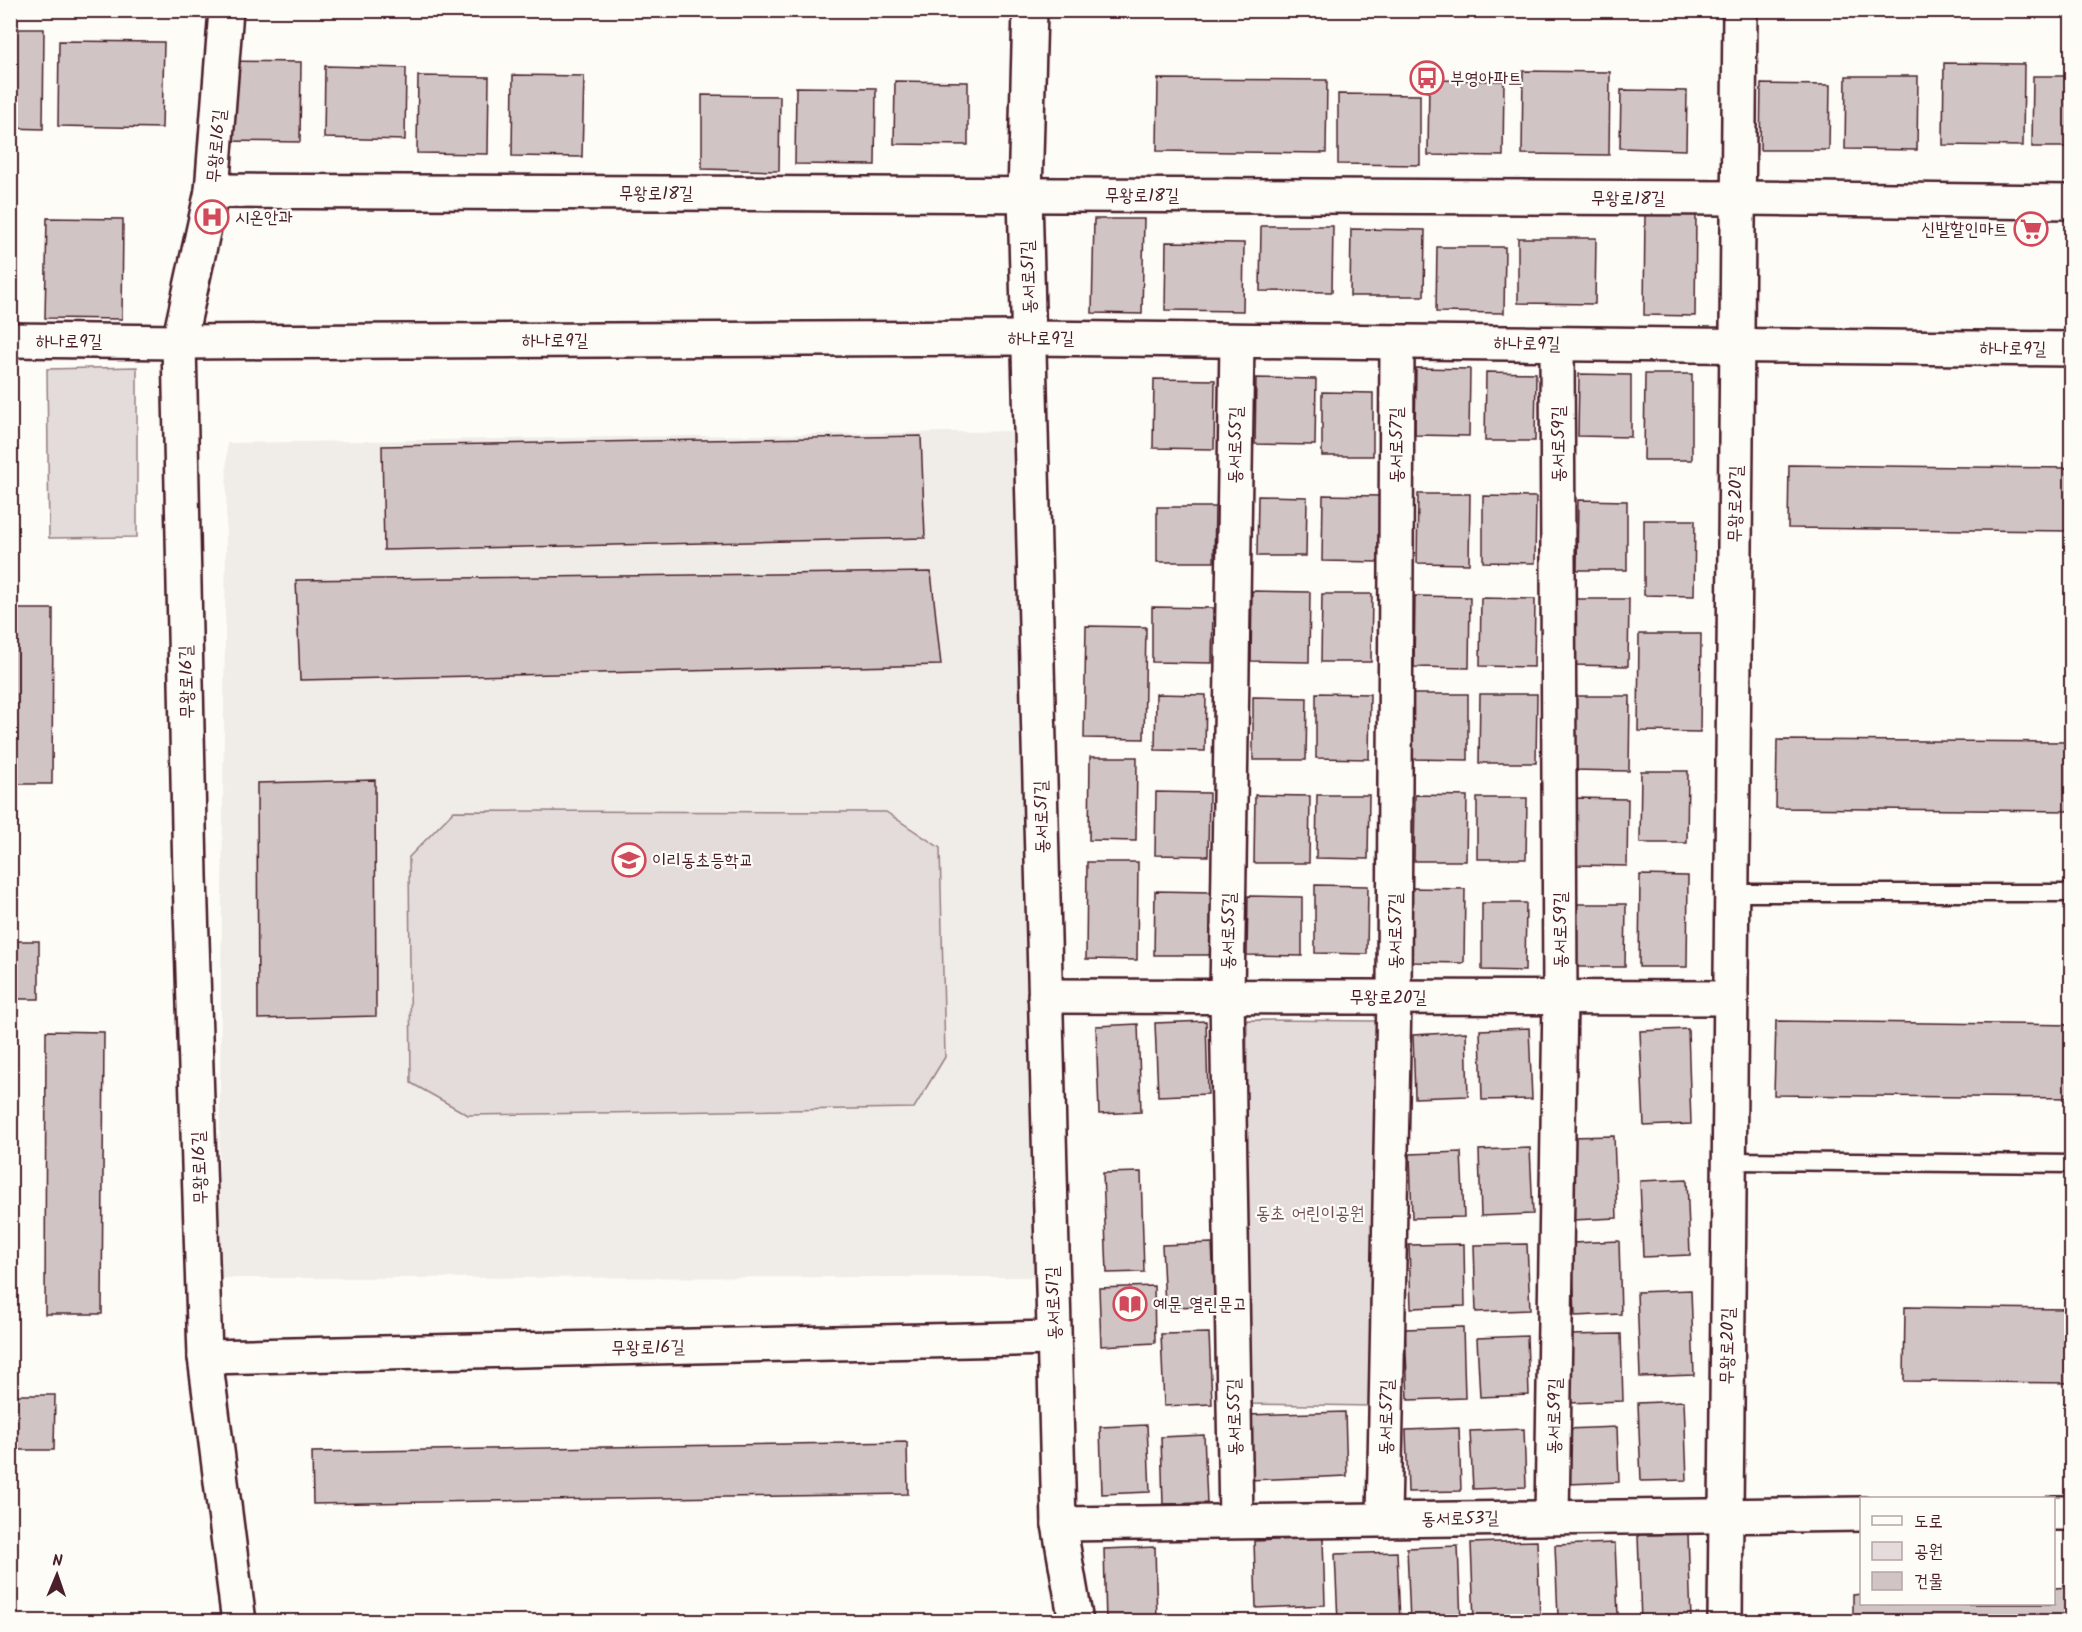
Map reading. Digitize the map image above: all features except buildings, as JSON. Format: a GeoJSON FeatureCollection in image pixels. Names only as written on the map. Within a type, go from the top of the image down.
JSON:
{"type":"FeatureCollection","features":[{"type":"Feature","properties":{"kind":"street","name":"무왕로16길"},"geometry":{"type":"LineString","coordinates":[[226,10],[212,191],[179,342],[190,876],[205,1357],[239,1622]]}},
{"type":"Feature","properties":{"kind":"street","name":"동서로51길"},"geometry":{"type":"LineString","coordinates":[[1030,10],[1025,195],[1059,1524],[1076,1622]]}},
{"type":"Feature","properties":{"kind":"street","name":"무왕로20길"},"geometry":{"type":"LineString","coordinates":[[1725,1622],[1740,10]]}},
{"type":"Feature","properties":{"kind":"street","name":"무왕로18길"},"geometry":{"type":"LineString","coordinates":[[212,191],[1739,198],[2072,202]]}},
{"type":"Feature","properties":{"kind":"street","name":"하나로9길"},"geometry":{"type":"LineString","coordinates":[[10,340],[179,342],[1029,338],[2072,349]]}},
{"type":"Feature","properties":{"kind":"street","name":"동서로55길"},"geometry":{"type":"LineString","coordinates":[[1236,1521],[1227,996],[1237,340]]}},
{"type":"Feature","properties":{"kind":"street","name":"동서로57길"},"geometry":{"type":"LineString","coordinates":[[1384,1519],[1394,997],[1397,342]]}},
{"type":"Feature","properties":{"kind":"street","name":"동서로59길"},"geometry":{"type":"LineString","coordinates":[[1552,1517],[1560,998],[1557,344]]}},
{"type":"Feature","properties":{"kind":"street","name":"무왕로20길"},"geometry":{"type":"LineString","coordinates":[[1045,996],[1731,998]]}},
{"type":"Feature","properties":{"kind":"street","name":"무왕로16길"},"geometry":{"type":"LineString","coordinates":[[205,1357],[1054,1338]]}},
{"type":"Feature","properties":{"kind":"street"},"geometry":{"type":"LineString","coordinates":[[2055,1513],[2072,1513]]}},
{"type":"Feature","properties":{"kind":"street","name":"동서로53길"},"geometry":{"type":"LineString","coordinates":[[1059,1524],[1860,1514]]}},
{"type":"Feature","properties":{"kind":"lane"},"geometry":{"type":"LineString","coordinates":[[1732,893],[2072,892]]}},
{"type":"Feature","properties":{"kind":"lane"},"geometry":{"type":"LineString","coordinates":[[1729,1161],[2072,1164]]}},
{"type":"Feature","properties":{"kind":"shaded area","name":"이리동초등학교"},"geometry":{"type":"Polygon","coordinates":[[[1029,431],[1044,1277],[218,1278],[227,443],[1029,431]]]}},
{"type":"Feature","properties":{"kind":"green space"},"geometry":{"type":"Polygon","coordinates":[[[137,367],[137,537],[49,538],[47,369],[137,367]]]}},
{"type":"Feature","properties":{"kind":"green space"},"geometry":{"type":"Polygon","coordinates":[[[454,811],[886,812],[940,848],[945,1057],[914,1108],[468,1115],[411,1083],[409,857],[454,811]]]}},
{"type":"Feature","properties":{"kind":"green space","name":"동초 어린이공원"},"geometry":{"type":"Polygon","coordinates":[[[1247,1020],[1377,1021],[1374,1406],[1244,1404],[1247,1020]]]}},
{"type":"Feature","properties":{"kind":"place","name":"부영아파트"},"geometry":{"type":"Point","coordinates":[1427,78]}},
{"type":"Feature","properties":{"kind":"place","name":"시온안과"},"geometry":{"type":"Point","coordinates":[212,217]}},
{"type":"Feature","properties":{"kind":"place","name":"신발할인마트"},"geometry":{"type":"Point","coordinates":[2031,229]}},
{"type":"Feature","properties":{"kind":"place","name":"이리동초등학교"},"geometry":{"type":"Point","coordinates":[629,860]}},
{"type":"Feature","properties":{"kind":"place","name":"예문 열린문고"},"geometry":{"type":"Point","coordinates":[1130,1304]}}]}
